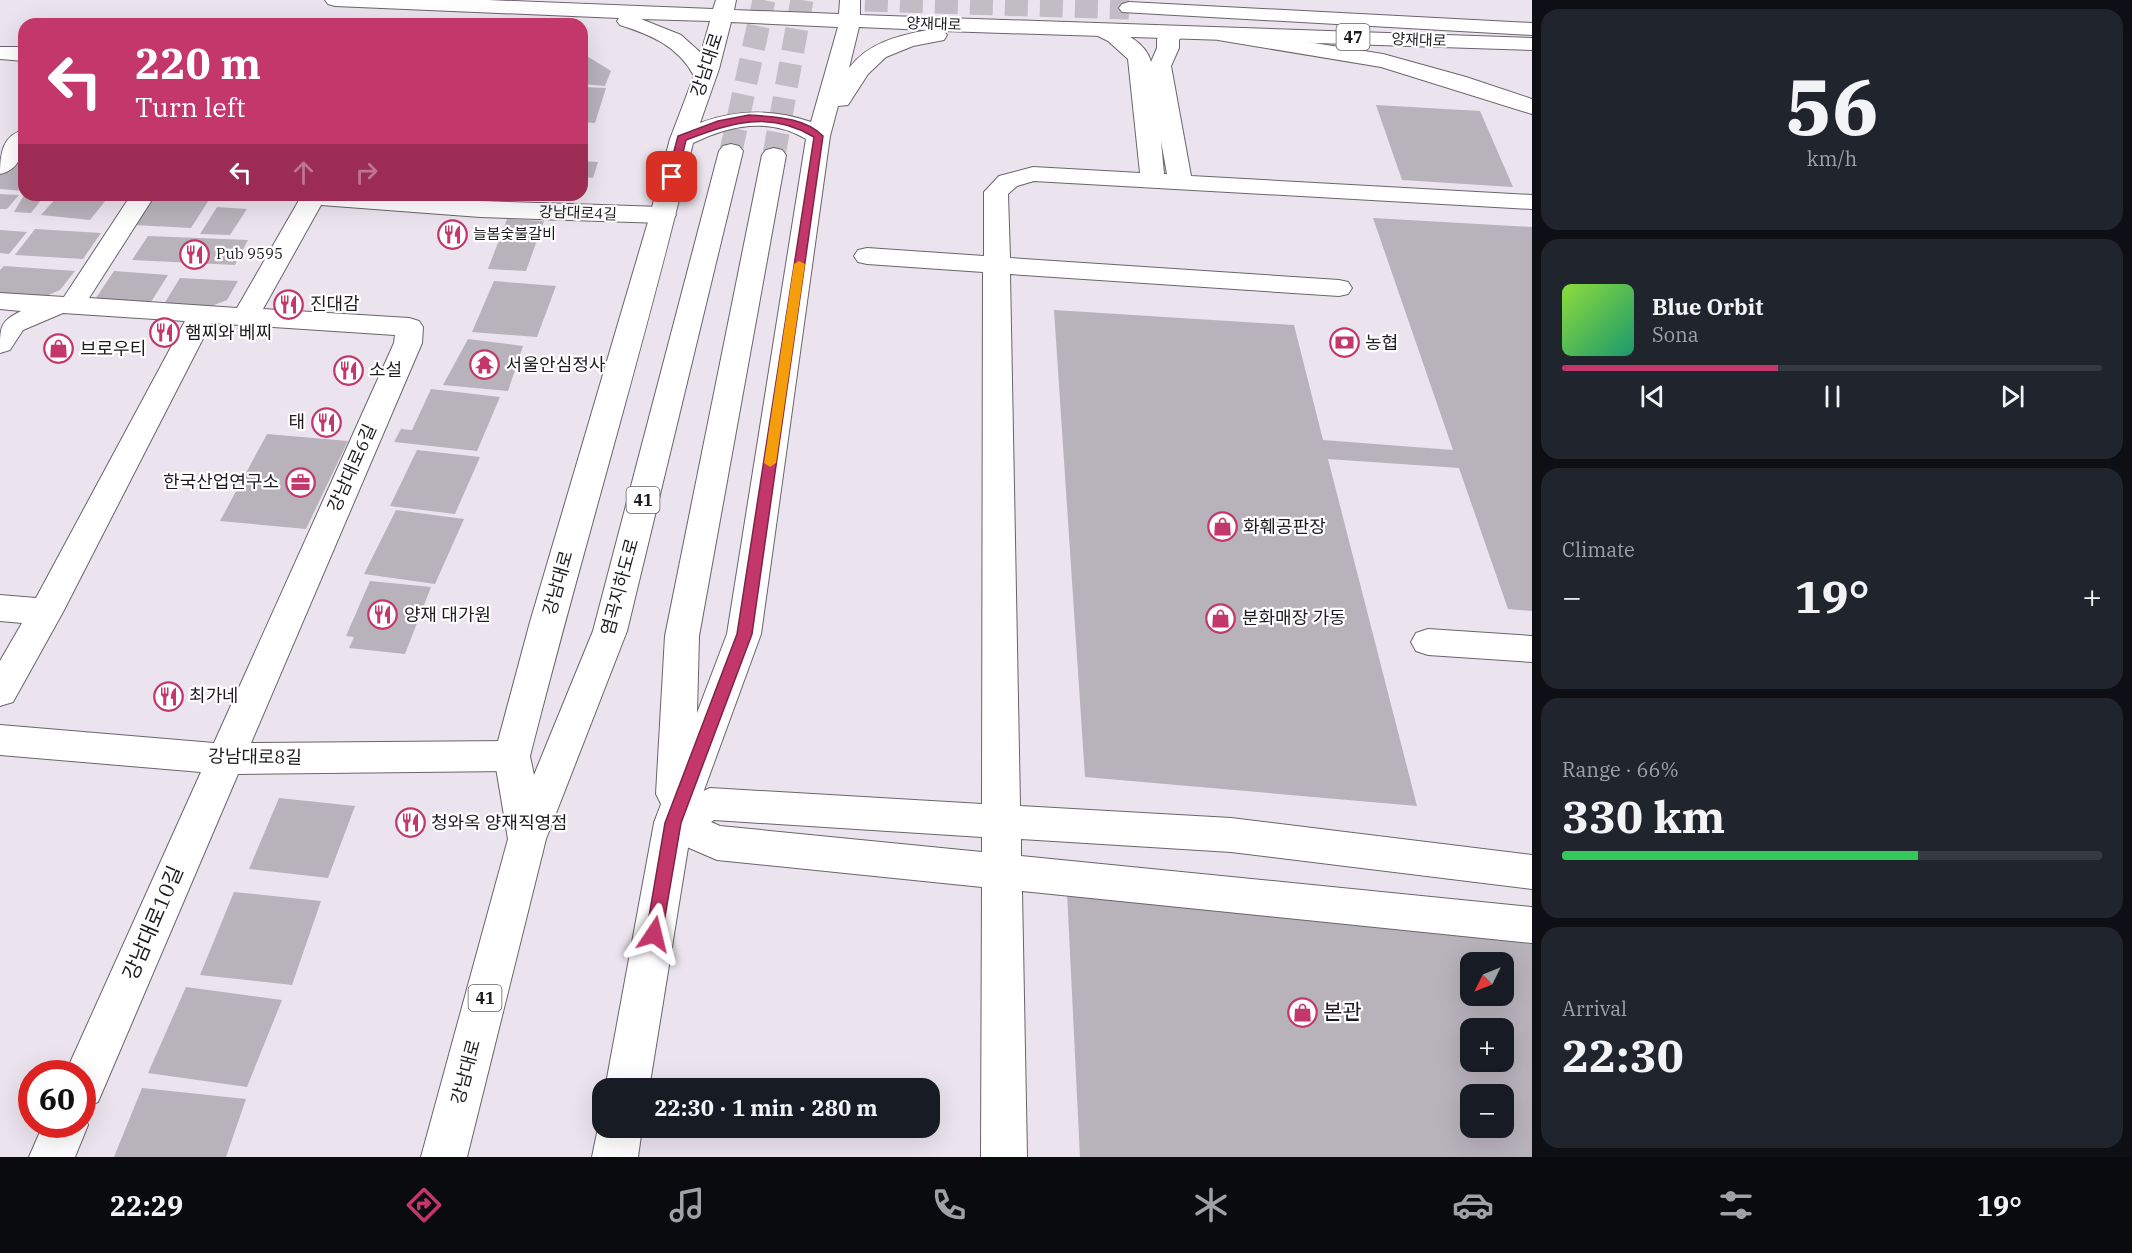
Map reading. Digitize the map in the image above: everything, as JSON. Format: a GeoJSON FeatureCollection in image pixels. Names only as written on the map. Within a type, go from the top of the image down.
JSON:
{"type":"FeatureCollection","features":[{"type":"Feature","properties":{"kind":"main road","name":"양재대로"},"geometry":{"type":"LineString","coordinates":[[335,0],[570,9],[849,10],[1103,31],[1532,44]]}},
{"type":"Feature","properties":{"kind":"main road"},"geometry":{"type":"LineString","coordinates":[[570,9],[605,0]]}},
{"type":"Feature","properties":{"kind":"main road","name":"양재대로"},"geometry":{"type":"LineString","coordinates":[[1244,0],[1532,13]]}},
{"type":"Feature","properties":{"kind":"main road","name":"강남대로"},"geometry":{"type":"LineString","coordinates":[[444,1157],[527,839],[512,756],[547,622],[663,215],[682,138],[705,76],[724,8]]}},
{"type":"Feature","properties":{"kind":"main road","name":"양재대로"},"geometry":{"type":"LineString","coordinates":[[1129,8],[1532,29]]}},
{"type":"Feature","properties":{"kind":"main road"},"geometry":{"type":"LineString","coordinates":[[570,9],[626,21],[665,34],[692,53],[705,76]]}},
{"type":"Feature","properties":{"kind":"main road"},"geometry":{"type":"LineString","coordinates":[[673,823],[744,634],[819,136],[848,35],[849,10]]}},
{"type":"Feature","properties":{"kind":"main road"},"geometry":{"type":"LineString","coordinates":[[819,136],[858,71],[865,62],[880,51],[910,40],[958,31],[1002,26],[1048,28]]}},
{"type":"Feature","properties":{"kind":"main road"},"geometry":{"type":"LineString","coordinates":[[1103,31],[1116,36],[1139,57],[1166,181]]}},
{"type":"Feature","properties":{"kind":"main road"},"geometry":{"type":"LineString","coordinates":[[1166,181],[1160,66],[1168,48],[1167,39],[1174,33]]}},
{"type":"Feature","properties":{"kind":"main road"},"geometry":{"type":"LineString","coordinates":[[1226,35],[1383,61],[1458,82],[1532,107]]}},
{"type":"Feature","properties":{"kind":"main road"},"geometry":{"type":"LineString","coordinates":[[0,53],[18,54]]}},
{"type":"Feature","properties":{"kind":"main road"},"geometry":{"type":"LineString","coordinates":[[682,138],[716,125],[749,118],[790,122],[819,136]]}},
{"type":"Feature","properties":{"kind":"main road"},"geometry":{"type":"LineString","coordinates":[[0,167],[18,144]]}},
{"type":"Feature","properties":{"kind":"main road","name":"염곡지하도로"},"geometry":{"type":"LineString","coordinates":[[527,839],[610,631],[731,152]]}},
{"type":"Feature","properties":{"kind":"main road"},"geometry":{"type":"LineString","coordinates":[[629,1078],[673,823],[682,636],[774,155]]}},
{"type":"Feature","properties":{"kind":"main road"},"geometry":{"type":"LineString","coordinates":[[1004,1157],[996,192],[1008,181],[1033,174],[1532,202]]}},
{"type":"Feature","properties":{"kind":"main road"},"geometry":{"type":"LineString","coordinates":[[0,344],[13,324],[64,305],[139,201]]}},
{"type":"Feature","properties":{"kind":"main road"},"geometry":{"type":"LineString","coordinates":[[245,317],[311,201]]}},
{"type":"Feature","properties":{"kind":"main road","name":"강남대로4길"},"geometry":{"type":"LineString","coordinates":[[455,201],[663,215]]}},
{"type":"Feature","properties":{"kind":"main road"},"geometry":{"type":"LineString","coordinates":[[867,256],[1339,288]]}},
{"type":"Feature","properties":{"kind":"main road","name":"강남대로6길"},"geometry":{"type":"LineString","coordinates":[[0,301],[409,327],[408,343],[224,759]]}},
{"type":"Feature","properties":{"kind":"main road"},"geometry":{"type":"LineString","coordinates":[[0,692],[46,612],[202,314]]}},
{"type":"Feature","properties":{"kind":"main road"},"geometry":{"type":"LineString","coordinates":[[0,608],[46,612]]}},
{"type":"Feature","properties":{"kind":"main road"},"geometry":{"type":"LineString","coordinates":[[1428,642],[1532,649]]}},
{"type":"Feature","properties":{"kind":"main road","name":"강남대로8길"},"geometry":{"type":"LineString","coordinates":[[0,740],[224,759],[512,756]]}},
{"type":"Feature","properties":{"kind":"main road","name":"강남대로10길"},"geometry":{"type":"LineString","coordinates":[[94,1060],[224,759]]}},
{"type":"Feature","properties":{"kind":"main road"},"geometry":{"type":"LineString","coordinates":[[673,823],[710,804],[1231,835],[1532,872]]}},
{"type":"Feature","properties":{"kind":"main road"},"geometry":{"type":"LineString","coordinates":[[673,823],[717,843],[1532,925]]}},
{"type":"Feature","properties":{"kind":"main road"},"geometry":{"type":"LineString","coordinates":[[52,1157],[60,1138]]}},
{"type":"Feature","properties":{"kind":"main road"},"geometry":{"type":"LineString","coordinates":[[615,1157],[618,1138]]}},
{"type":"Feature","properties":{"kind":"building"},"geometry":{"type":"Polygon","coordinates":[[[588,57],[611,71],[605,86],[588,85],[588,57]]]}},
{"type":"Feature","properties":{"kind":"building"},"geometry":{"type":"Polygon","coordinates":[[[588,87],[606,88],[595,123],[588,122],[588,87]]]}},
{"type":"Feature","properties":{"kind":"building"},"geometry":{"type":"Polygon","coordinates":[[[1376,105],[1480,111],[1513,187],[1402,180],[1376,105]]]}},
{"type":"Feature","properties":{"kind":"building"},"geometry":{"type":"Polygon","coordinates":[[[18,151],[18,190],[0,189],[0,172],[18,151]]]}},
{"type":"Feature","properties":{"kind":"building"},"geometry":{"type":"Polygon","coordinates":[[[588,161],[598,162],[593,178],[588,178],[588,161]]]}},
{"type":"Feature","properties":{"kind":"building"},"geometry":{"type":"Polygon","coordinates":[[[0,194],[18,195],[7,209],[0,209],[0,194]]]}},
{"type":"Feature","properties":{"kind":"building"},"geometry":{"type":"Polygon","coordinates":[[[20,201],[40,201],[31,213],[14,212],[20,201]]]}},
{"type":"Feature","properties":{"kind":"building"},"geometry":{"type":"Polygon","coordinates":[[[54,201],[105,201],[90,220],[41,215],[54,201]]]}},
{"type":"Feature","properties":{"kind":"building"},"geometry":{"type":"Polygon","coordinates":[[[150,201],[208,201],[191,228],[133,225],[150,201]]]}},
{"type":"Feature","properties":{"kind":"building"},"geometry":{"type":"Polygon","coordinates":[[[217,207],[247,209],[230,235],[200,234],[217,207]]]}},
{"type":"Feature","properties":{"kind":"building","name":"분화매장 가동"},"geometry":{"type":"Polygon","coordinates":[[[1373,218],[1532,227],[1532,611],[1508,609],[1459,468],[1328,459],[1417,806],[1085,777],[1054,310],[1294,325],[1323,440],[1453,450],[1373,218]]]}},
{"type":"Feature","properties":{"kind":"building"},"geometry":{"type":"Polygon","coordinates":[[[507,219],[544,221],[526,271],[488,269],[507,219]]]}},
{"type":"Feature","properties":{"kind":"building"},"geometry":{"type":"Polygon","coordinates":[[[35,229],[101,233],[83,259],[15,255],[35,229]]]}},
{"type":"Feature","properties":{"kind":"building"},"geometry":{"type":"Polygon","coordinates":[[[0,230],[27,232],[9,254],[0,253],[0,230]]]}},
{"type":"Feature","properties":{"kind":"building"},"geometry":{"type":"Polygon","coordinates":[[[148,236],[248,240],[235,265],[132,260],[148,236]]]}},
{"type":"Feature","properties":{"kind":"building"},"geometry":{"type":"Polygon","coordinates":[[[4,266],[75,271],[60,290],[44,297],[0,294],[0,270],[4,266]]]}},
{"type":"Feature","properties":{"kind":"building"},"geometry":{"type":"Polygon","coordinates":[[[114,271],[168,275],[149,305],[94,301],[114,271]]]}},
{"type":"Feature","properties":{"kind":"building"},"geometry":{"type":"Polygon","coordinates":[[[180,278],[238,281],[227,300],[209,307],[164,304],[180,278]]]}},
{"type":"Feature","properties":{"kind":"building"},"geometry":{"type":"Polygon","coordinates":[[[494,281],[556,286],[537,337],[472,332],[494,281]]]}},
{"type":"Feature","properties":{"kind":"building","name":"서울안심정사"},"geometry":{"type":"Polygon","coordinates":[[[468,339],[523,346],[508,391],[443,385],[468,339]]]}},
{"type":"Feature","properties":{"kind":"building"},"geometry":{"type":"Polygon","coordinates":[[[431,389],[500,397],[477,451],[394,442],[401,429],[412,430],[431,389]]]}},
{"type":"Feature","properties":{"kind":"building"},"geometry":{"type":"Polygon","coordinates":[[[267,434],[348,441],[306,529],[220,521],[267,434]]]}},
{"type":"Feature","properties":{"kind":"building"},"geometry":{"type":"Polygon","coordinates":[[[417,450],[480,457],[455,514],[390,506],[417,450]]]}},
{"type":"Feature","properties":{"kind":"building"},"geometry":{"type":"Polygon","coordinates":[[[396,510],[464,519],[435,584],[364,574],[396,510]]]}},
{"type":"Feature","properties":{"kind":"building"},"geometry":{"type":"Polygon","coordinates":[[[370,581],[431,587],[405,654],[349,648],[354,637],[346,636],[370,581]]]}},
{"type":"Feature","properties":{"kind":"building"},"geometry":{"type":"Polygon","coordinates":[[[279,798],[355,806],[328,878],[249,869],[279,798]]]}},
{"type":"Feature","properties":{"kind":"building"},"geometry":{"type":"Polygon","coordinates":[[[234,892],[321,901],[292,985],[200,975],[234,892]]]}},
{"type":"Feature","properties":{"kind":"building","name":"본관"},"geometry":{"type":"Polygon","coordinates":[[[1067,892],[1532,944],[1532,1157],[1080,1157],[1067,892]]]}},
{"type":"Feature","properties":{"kind":"building"},"geometry":{"type":"Polygon","coordinates":[[[186,987],[282,1000],[247,1087],[148,1073],[186,987]]]}},
{"type":"Feature","properties":{"kind":"building"},"geometry":{"type":"Polygon","coordinates":[[[142,1088],[246,1099],[226,1157],[114,1157],[142,1088]]]}},
{"type":"Feature","properties":{"kind":"tunnel"},"geometry":{"type":"LineString","coordinates":[[731,151],[764,0]]}},
{"type":"Feature","properties":{"kind":"tunnel"},"geometry":{"type":"LineString","coordinates":[[774,155],[802,0]]}},
{"type":"Feature","properties":{"kind":"tunnel"},"geometry":{"type":"LineString","coordinates":[[865,0],[1129,8]]}},
{"type":"Feature","properties":{"kind":"slow traffic"},"geometry":{"type":"LineString","coordinates":[[770,463],[799,264]]}},
{"type":"Feature","properties":{"kind":"place","name":"늘봄숯불갈비"},"geometry":{"type":"Point","coordinates":[452,234]}},
{"type":"Feature","properties":{"kind":"place","name":"Pub 9595"},"geometry":{"type":"Point","coordinates":[195,254]}},
{"type":"Feature","properties":{"kind":"place","name":"진대감"},"geometry":{"type":"Point","coordinates":[289,304]}},
{"type":"Feature","properties":{"kind":"place","name":"햄찌와 베찌"},"geometry":{"type":"Point","coordinates":[164,333]}},
{"type":"Feature","properties":{"kind":"place","name":"농협"},"geometry":{"type":"Point","coordinates":[1344,343]}},
{"type":"Feature","properties":{"kind":"place","name":"브로우티"},"geometry":{"type":"Point","coordinates":[59,349]}},
{"type":"Feature","properties":{"kind":"place","name":"서울안심정사"},"geometry":{"type":"Point","coordinates":[485,365]}},
{"type":"Feature","properties":{"kind":"place","name":"소설"},"geometry":{"type":"Point","coordinates":[348,370]}},
{"type":"Feature","properties":{"kind":"place","name":"태"},"geometry":{"type":"Point","coordinates":[326,422]}},
{"type":"Feature","properties":{"kind":"place","name":"한국산업연구소"},"geometry":{"type":"Point","coordinates":[300,482]}},
{"type":"Feature","properties":{"kind":"place","name":"화훼공판장"},"geometry":{"type":"Point","coordinates":[1222,527]}},
{"type":"Feature","properties":{"kind":"place","name":"양재 대가원"},"geometry":{"type":"Point","coordinates":[383,615]}},
{"type":"Feature","properties":{"kind":"place","name":"분화매장 가동"},"geometry":{"type":"Point","coordinates":[1221,618]}},
{"type":"Feature","properties":{"kind":"place","name":"최가네"},"geometry":{"type":"Point","coordinates":[168,696]}},
{"type":"Feature","properties":{"kind":"place","name":"청와옥 양재직영점"},"geometry":{"type":"Point","coordinates":[410,823]}},
{"type":"Feature","properties":{"kind":"place","name":"본관"},"geometry":{"type":"Point","coordinates":[1302,1012]}},
{"type":"Feature","properties":{"kind":"route"},"geometry":{"type":"LineString","coordinates":[[654,934],[673,823],[744,634],[819,136],[812,131],[782,120],[761,118],[732,120],[682,138],[672,177]]}}]}
